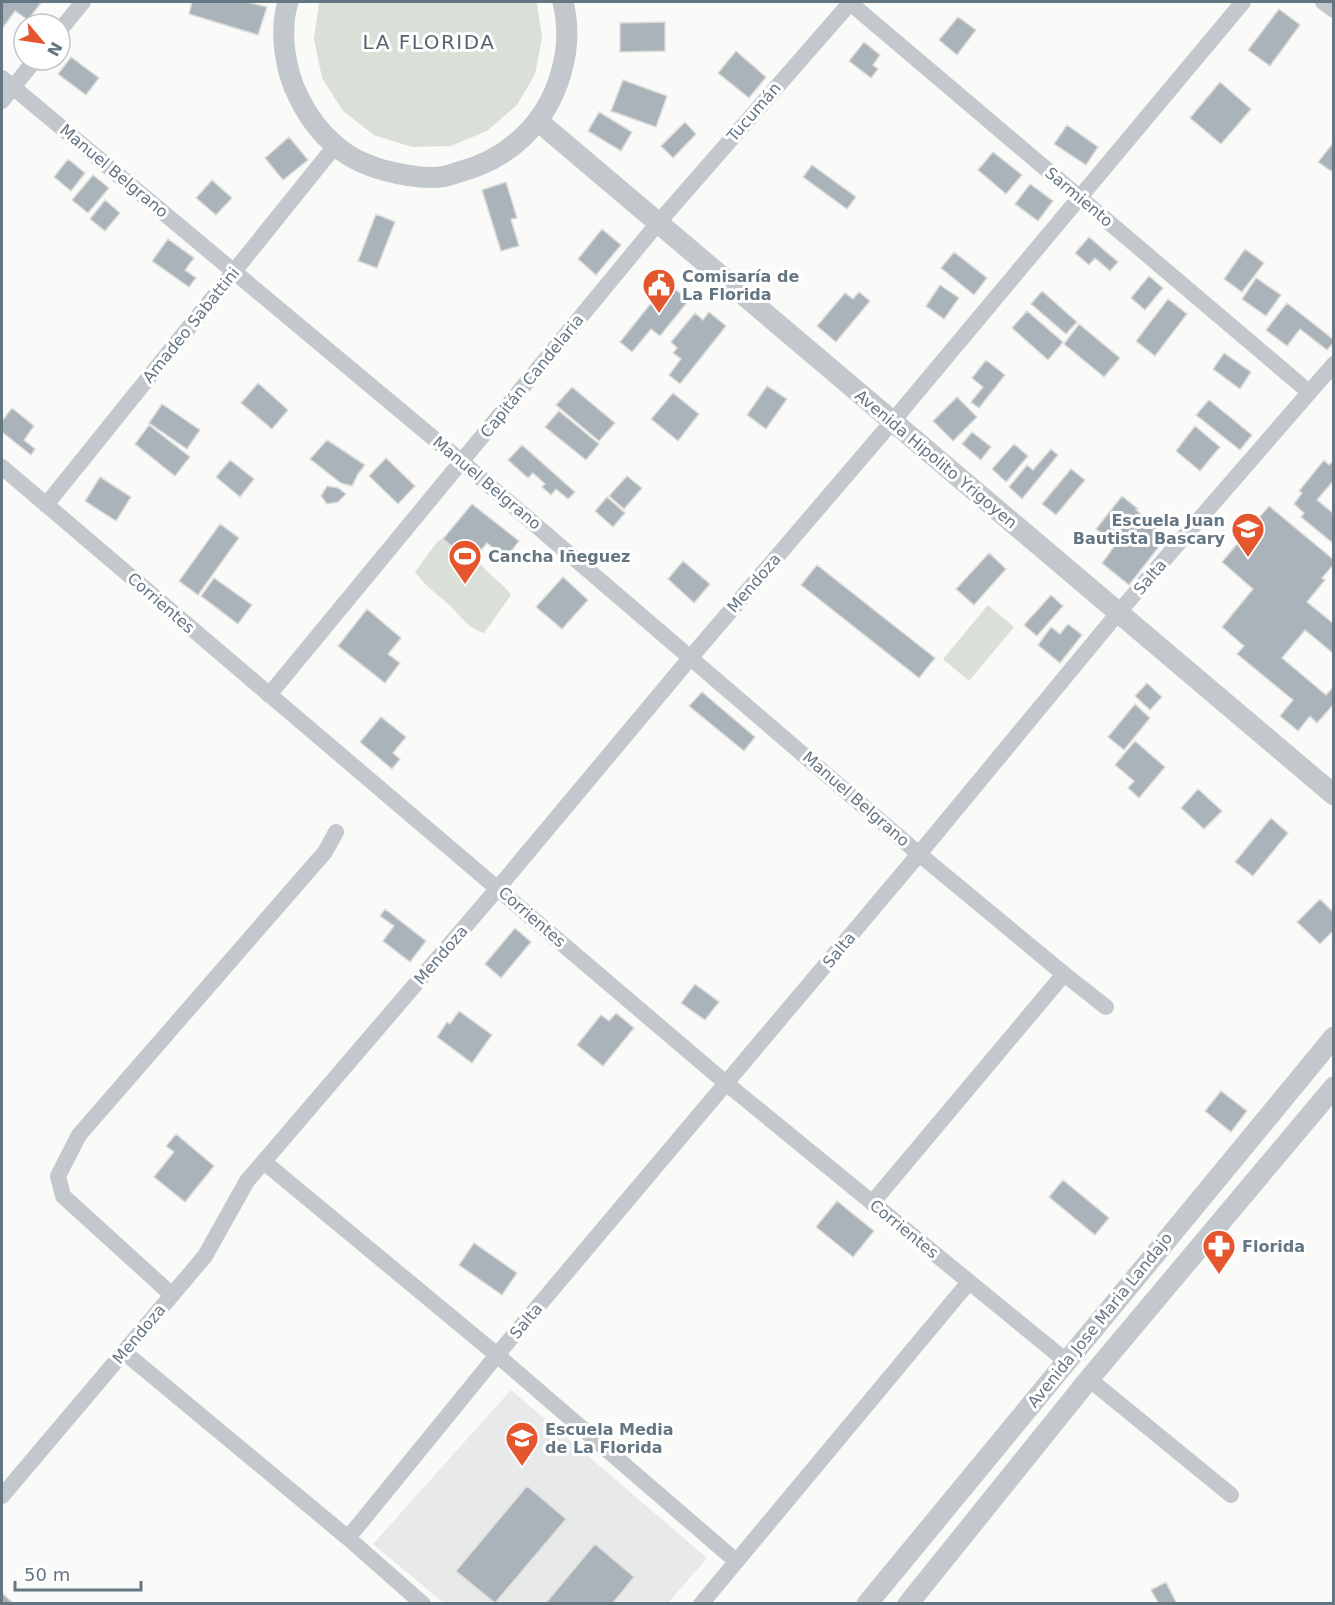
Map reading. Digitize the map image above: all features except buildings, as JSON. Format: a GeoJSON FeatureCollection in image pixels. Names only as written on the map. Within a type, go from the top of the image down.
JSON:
{"type":"FeatureCollection","features":[{"type":"Feature","properties":{"kind":"street"},"geometry":{"type":"LineString","coordinates":[[72,15],[83,2]]}},
{"type":"Feature","properties":{"kind":"street"},"geometry":{"type":"LineString","coordinates":[[288,2],[284,48],[292,85],[310,118],[335,146],[368,166],[404,176],[442,177],[478,167],[511,148],[538,121],[556,90],[566,55],[567,19],[563,2]]}},
{"type":"Feature","properties":{"kind":"street","name":"Sarmiento"},"geometry":{"type":"LineString","coordinates":[[850,2],[1309,392]]}},
{"type":"Feature","properties":{"kind":"street","name":"Tucumán"},"geometry":{"type":"LineString","coordinates":[[658,223],[850,2]]}},
{"type":"Feature","properties":{"kind":"street","name":"Mendoza"},"geometry":{"type":"LineString","coordinates":[[2,1496],[205,1256],[247,1181],[892,422],[1243,2]]}},
{"type":"Feature","properties":{"kind":"street"},"geometry":{"type":"LineString","coordinates":[[1323,2],[1334,10]]}},
{"type":"Feature","properties":{"kind":"street"},"geometry":{"type":"LineString","coordinates":[[2,101],[7,83],[20,72]]}},
{"type":"Feature","properties":{"kind":"street","name":"Manuel Belgrano"},"geometry":{"type":"LineString","coordinates":[[7,83],[462,462],[919,854],[1106,1007]]}},
{"type":"Feature","properties":{"kind":"street","name":"Avenida Hipolito Yrigoyen"},"geometry":{"type":"LineString","coordinates":[[538,121],[1334,795]]}},
{"type":"Feature","properties":{"kind":"street","name":"Amadeo Sabattini"},"geometry":{"type":"LineString","coordinates":[[46,505],[335,146]]}},
{"type":"Feature","properties":{"kind":"street","name":"Capitán Candelaria"},"geometry":{"type":"LineString","coordinates":[[269,695],[658,223]]}},
{"type":"Feature","properties":{"kind":"street","name":"Salta"},"geometry":{"type":"LineString","coordinates":[[348,1538],[497,1355],[727,1084],[1118,613],[1334,364]]}},
{"type":"Feature","properties":{"kind":"street","name":"Corrientes"},"geometry":{"type":"LineString","coordinates":[[2,467],[727,1084],[1066,1361]]}},
{"type":"Feature","properties":{"kind":"street"},"geometry":{"type":"LineString","coordinates":[[172,1295],[63,1196],[58,1176],[79,1135],[325,852],[336,832]]}},
{"type":"Feature","properties":{"kind":"street"},"geometry":{"type":"LineString","coordinates":[[872,1203],[1064,974]]}},
{"type":"Feature","properties":{"kind":"street","name":"Avenida Jose Maria Landajo"},"geometry":{"type":"LineString","coordinates":[[867,1604],[1334,1037]]}},
{"type":"Feature","properties":{"kind":"street","name":"Avenida Jose Maria Landajo"},"geometry":{"type":"LineString","coordinates":[[908,1604],[1089,1379],[1334,1087]]}},
{"type":"Feature","properties":{"kind":"street"},"geometry":{"type":"LineString","coordinates":[[264,1162],[497,1355],[736,1561]]}},
{"type":"Feature","properties":{"kind":"street"},"geometry":{"type":"LineString","coordinates":[[701,1604],[969,1282]]}},
{"type":"Feature","properties":{"kind":"street"},"geometry":{"type":"LineString","coordinates":[[124,1352],[348,1538],[423,1604]]}},
{"type":"Feature","properties":{"kind":"street"},"geometry":{"type":"LineString","coordinates":[[1089,1379],[1231,1495]]}},
{"type":"Feature","properties":{"kind":"shaded area"},"geometry":{"type":"Polygon","coordinates":[[[319,2],[537,2],[542,38],[535,74],[517,105],[487,131],[451,146],[412,147],[374,135],[343,111],[322,78],[314,39],[319,2]]]}},
{"type":"Feature","properties":{"kind":"shaded area","name":"Cancha Iñeguez"},"geometry":{"type":"Polygon","coordinates":[[[446,536],[504,586],[511,595],[484,633],[468,624],[415,572],[437,542],[446,536]]]}},
{"type":"Feature","properties":{"kind":"shaded area"},"geometry":{"type":"Polygon","coordinates":[[[988,605],[1014,627],[969,681],[943,659],[988,605]]]}},
{"type":"Feature","properties":{"kind":"shaded area","name":"Escuela Media de La Florida"},"geometry":{"type":"Polygon","coordinates":[[[511,1390],[707,1558],[668,1603],[445,1604],[373,1544],[511,1390]]]}},
{"type":"Feature","properties":{"kind":"place","name":"Comisaría de La Florida"},"geometry":{"type":"Point","coordinates":[659,314]}},
{"type":"Feature","properties":{"kind":"place","name":"Escuela Juan Bautista Bascary"},"geometry":{"type":"Point","coordinates":[1248,558]}},
{"type":"Feature","properties":{"kind":"place","name":"Cancha Iñeguez"},"geometry":{"type":"Point","coordinates":[465,585]}},
{"type":"Feature","properties":{"kind":"place","name":"Florida"},"geometry":{"type":"Point","coordinates":[1219,1275]}},
{"type":"Feature","properties":{"kind":"place","name":"Escuela Media de La Florida"},"geometry":{"type":"Point","coordinates":[522,1467]}},
{"type":"Feature","properties":{"kind":"district","name":"LA FLORIDA"},"geometry":{"type":"Point","coordinates":[429,42]}}]}
